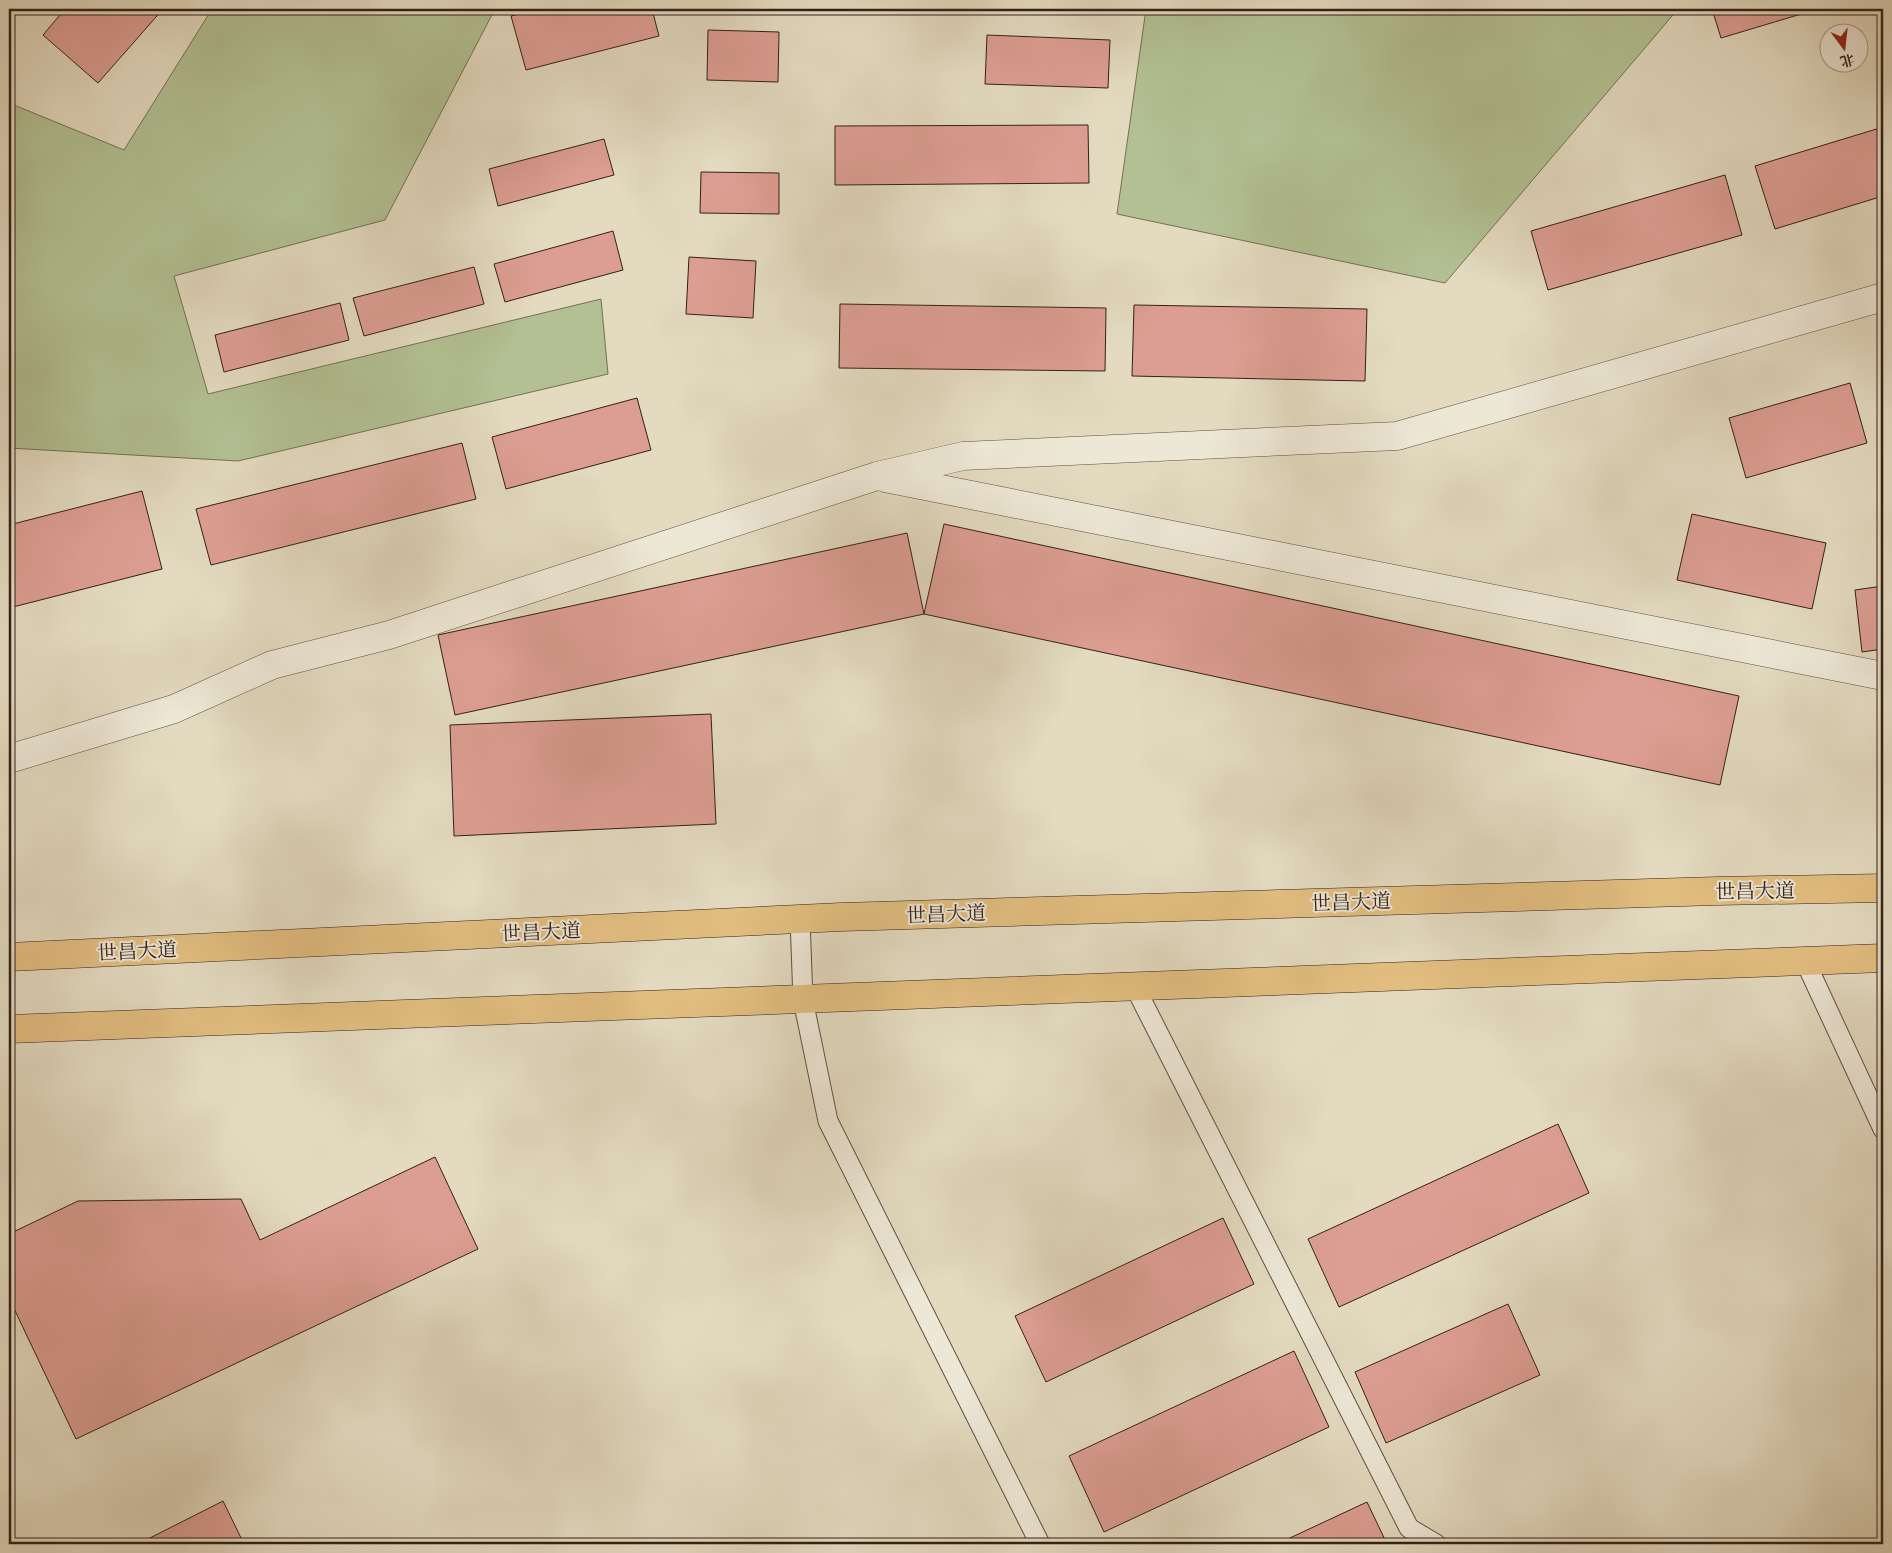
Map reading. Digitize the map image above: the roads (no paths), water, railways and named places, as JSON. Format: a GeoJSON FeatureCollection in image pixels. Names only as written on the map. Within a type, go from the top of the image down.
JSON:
{"type":"FeatureCollection","features":[{"type":"Feature","properties":{"kind":"main road","name":"世昌大道"},"geometry":{"type":"LineString","coordinates":[[9,957],[800,920],[1883,888]]}},
{"type":"Feature","properties":{"kind":"main road"},"geometry":{"type":"LineString","coordinates":[[9,1029],[1135,988],[1883,958]]}},
{"type":"Feature","properties":{"kind":"street"},"geometry":{"type":"LineString","coordinates":[[9,759],[174,709],[272,666],[389,635],[877,476],[963,456],[1397,436],[1883,297]]}},
{"type":"Feature","properties":{"kind":"street"},"geometry":{"type":"LineString","coordinates":[[877,476],[1883,676]]}},
{"type":"Feature","properties":{"kind":"lane"},"geometry":{"type":"LineString","coordinates":[[800,920],[803,1000],[828,1121],[1040,1544]]}},
{"type":"Feature","properties":{"kind":"lane"},"geometry":{"type":"LineString","coordinates":[[1805,961],[1883,1129]]}},
{"type":"Feature","properties":{"kind":"lane"},"geometry":{"type":"LineString","coordinates":[[1135,988],[1409,1528],[1436,1544]]}}]}
